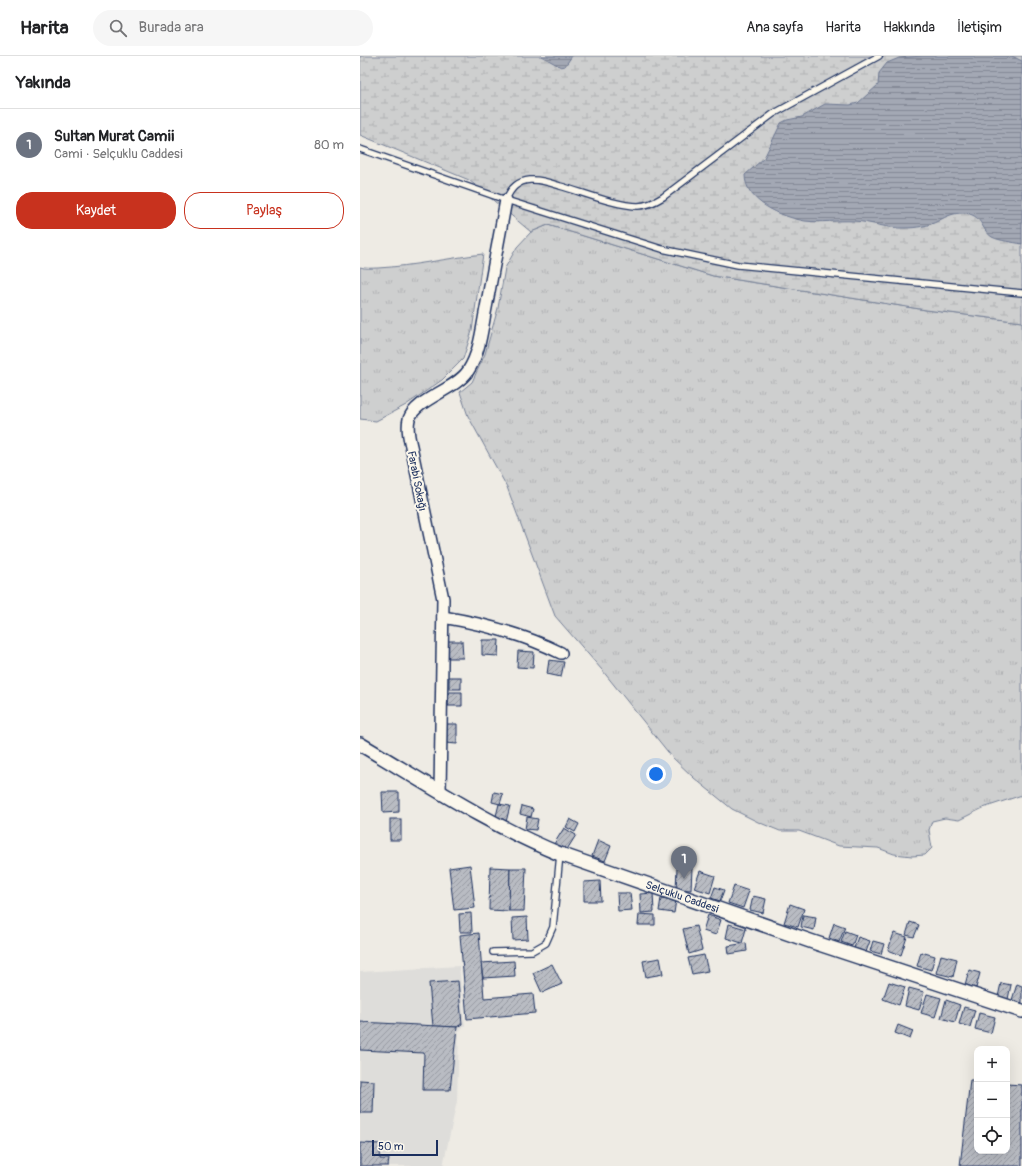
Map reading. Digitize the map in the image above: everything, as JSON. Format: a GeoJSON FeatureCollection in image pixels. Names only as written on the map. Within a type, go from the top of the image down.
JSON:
{"type":"FeatureCollection","features":[{"type":"Feature","properties":{"kind":"street","name":"Farabi Sokağı"},"geometry":{"type":"LineString","coordinates":[[440,792],[443,617],[442,592],[423,510],[408,431],[410,419],[414,411],[459,380],[467,372],[474,360],[482,331],[506,200]]}},
{"type":"Feature","properties":{"kind":"street"},"geometry":{"type":"LineString","coordinates":[[443,617],[500,629],[542,644],[561,653]]}},
{"type":"Feature","properties":{"kind":"street","name":"Selçuklu Caddesi"},"geometry":{"type":"LineString","coordinates":[[360,744],[489,822],[560,854],[813,942],[1022,1011]]}},
{"type":"Feature","properties":{"kind":"lane"},"geometry":{"type":"LineString","coordinates":[[506,200],[510,190],[518,184],[530,180],[546,181],[621,204],[646,206],[663,198],[773,114],[879,56]]}},
{"type":"Feature","properties":{"kind":"lane"},"geometry":{"type":"LineString","coordinates":[[360,149],[506,200],[662,249],[738,265],[1022,293]]}},
{"type":"Feature","properties":{"kind":"lane"},"geometry":{"type":"LineString","coordinates":[[493,952],[532,951],[546,943],[553,927],[560,854]]}},
{"type":"Feature","properties":{"kind":"shaded area"},"geometry":{"type":"Polygon","coordinates":[[[541,56],[572,56],[565,66],[561,67],[541,56]]]}},
{"type":"Feature","properties":{"kind":"shaded area"},"geometry":{"type":"Polygon","coordinates":[[[922,56],[1012,56],[1022,61],[1022,244],[992,237],[988,234],[978,219],[969,214],[953,214],[934,223],[909,228],[899,228],[854,221],[805,221],[786,216],[766,207],[751,193],[747,185],[745,175],[764,158],[781,123],[787,120],[802,117],[825,104],[850,105],[858,103],[878,85],[879,73],[887,63],[899,58],[922,56]]]}},
{"type":"Feature","properties":{"kind":"shaded area"},"geometry":{"type":"Polygon","coordinates":[[[459,966],[465,1025],[459,1032],[457,1101],[443,1166],[360,1166],[360,972],[459,966]]]}},
{"type":"Feature","properties":{"kind":"green space"},"geometry":{"type":"Polygon","coordinates":[[[360,56],[1022,56],[1022,322],[926,310],[713,276],[548,225],[531,232],[469,180],[360,135],[360,56]]]}},
{"type":"Feature","properties":{"kind":"green space"},"geometry":{"type":"Polygon","coordinates":[[[548,225],[713,276],[926,310],[1022,322],[1022,795],[983,808],[959,820],[945,818],[932,821],[929,830],[932,848],[925,855],[912,856],[894,854],[878,848],[839,846],[799,831],[780,831],[758,822],[732,809],[694,778],[672,757],[602,670],[555,616],[507,487],[468,416],[460,392],[472,382],[485,354],[498,308],[505,268],[517,247],[531,232],[548,225]]]}},
{"type":"Feature","properties":{"kind":"green space"},"geometry":{"type":"Polygon","coordinates":[[[483,254],[472,331],[463,359],[442,380],[406,405],[376,421],[360,419],[360,267],[391,267],[483,254]]]}},
{"type":"Feature","properties":{"kind":"building"},"geometry":{"type":"Polygon","coordinates":[[[482,640],[499,640],[498,656],[482,655],[482,640]]]}},
{"type":"Feature","properties":{"kind":"building"},"geometry":{"type":"Polygon","coordinates":[[[446,641],[462,641],[463,658],[447,658],[446,641]]]}},
{"type":"Feature","properties":{"kind":"building"},"geometry":{"type":"Polygon","coordinates":[[[518,651],[534,652],[533,668],[517,667],[518,651]]]}},
{"type":"Feature","properties":{"kind":"building"},"geometry":{"type":"Polygon","coordinates":[[[549,660],[564,662],[561,677],[547,674],[549,660]]]}},
{"type":"Feature","properties":{"kind":"building"},"geometry":{"type":"Polygon","coordinates":[[[449,677],[461,677],[461,689],[449,689],[449,677]]]}},
{"type":"Feature","properties":{"kind":"building"},"geometry":{"type":"Polygon","coordinates":[[[449,692],[462,692],[462,706],[448,706],[449,692]]]}},
{"type":"Feature","properties":{"kind":"building"},"geometry":{"type":"Polygon","coordinates":[[[446,724],[457,724],[457,744],[445,743],[446,724]]]}},
{"type":"Feature","properties":{"kind":"building"},"geometry":{"type":"Polygon","coordinates":[[[382,792],[399,792],[399,812],[383,813],[382,792]]]}},
{"type":"Feature","properties":{"kind":"building"},"geometry":{"type":"Polygon","coordinates":[[[494,792],[503,794],[500,804],[492,802],[494,792]]]}},
{"type":"Feature","properties":{"kind":"building"},"geometry":{"type":"Polygon","coordinates":[[[499,804],[510,806],[506,822],[495,820],[499,804]]]}},
{"type":"Feature","properties":{"kind":"building"},"geometry":{"type":"Polygon","coordinates":[[[522,806],[533,809],[531,817],[520,814],[522,806]]]}},
{"type":"Feature","properties":{"kind":"building"},"geometry":{"type":"Polygon","coordinates":[[[527,817],[538,819],[536,830],[525,829],[527,817]]]}},
{"type":"Feature","properties":{"kind":"building"},"geometry":{"type":"Polygon","coordinates":[[[390,819],[401,819],[401,840],[390,840],[390,819]]]}},
{"type":"Feature","properties":{"kind":"building"},"geometry":{"type":"Polygon","coordinates":[[[570,819],[579,824],[575,832],[566,827],[570,819]]]}},
{"type":"Feature","properties":{"kind":"building"},"geometry":{"type":"Polygon","coordinates":[[[564,828],[576,835],[566,851],[554,844],[564,828]]]}},
{"type":"Feature","properties":{"kind":"building"},"geometry":{"type":"Polygon","coordinates":[[[598,840],[611,846],[605,861],[592,856],[598,840]]]}},
{"type":"Feature","properties":{"kind":"building"},"geometry":{"type":"Polygon","coordinates":[[[470,865],[475,908],[454,910],[449,868],[470,865]]]}},
{"type":"Feature","properties":{"kind":"building"},"geometry":{"type":"Polygon","coordinates":[[[490,867],[510,868],[509,911],[489,910],[490,867]]]}},
{"type":"Feature","properties":{"kind":"building"},"geometry":{"type":"Polygon","coordinates":[[[510,868],[526,868],[524,911],[509,911],[510,868]]]}},
{"type":"Feature","properties":{"kind":"building"},"geometry":{"type":"Polygon","coordinates":[[[677,868],[692,868],[691,890],[676,889],[677,868]]]}},
{"type":"Feature","properties":{"kind":"building"},"geometry":{"type":"Polygon","coordinates":[[[700,871],[715,876],[710,893],[694,888],[700,871]]]}},
{"type":"Feature","properties":{"kind":"building"},"geometry":{"type":"Polygon","coordinates":[[[600,881],[601,901],[584,901],[584,882],[600,881]]]}},
{"type":"Feature","properties":{"kind":"building"},"geometry":{"type":"Polygon","coordinates":[[[734,886],[749,891],[743,908],[728,903],[734,886]]]}},
{"type":"Feature","properties":{"kind":"building"},"geometry":{"type":"Polygon","coordinates":[[[715,887],[724,890],[720,901],[711,898],[715,887]]]}},
{"type":"Feature","properties":{"kind":"building"},"geometry":{"type":"Polygon","coordinates":[[[617,893],[630,893],[632,910],[618,911],[617,893]]]}},
{"type":"Feature","properties":{"kind":"building"},"geometry":{"type":"Polygon","coordinates":[[[653,893],[654,912],[641,913],[640,894],[653,893]]]}},
{"type":"Feature","properties":{"kind":"building"},"geometry":{"type":"Polygon","coordinates":[[[753,896],[766,899],[763,913],[750,910],[753,896]]]}},
{"type":"Feature","properties":{"kind":"building"},"geometry":{"type":"Polygon","coordinates":[[[661,898],[676,900],[674,913],[659,911],[661,898]]]}},
{"type":"Feature","properties":{"kind":"building"},"geometry":{"type":"Polygon","coordinates":[[[790,904],[804,909],[798,927],[784,923],[790,904]]]}},
{"type":"Feature","properties":{"kind":"building"},"geometry":{"type":"Polygon","coordinates":[[[471,913],[472,932],[460,932],[459,914],[471,913]]]}},
{"type":"Feature","properties":{"kind":"building"},"geometry":{"type":"Polygon","coordinates":[[[639,914],[655,915],[655,925],[638,925],[639,914]]]}},
{"type":"Feature","properties":{"kind":"building"},"geometry":{"type":"Polygon","coordinates":[[[708,915],[721,920],[716,935],[703,931],[708,915]]]}},
{"type":"Feature","properties":{"kind":"building"},"geometry":{"type":"Polygon","coordinates":[[[803,915],[816,917],[814,930],[801,927],[803,915]]]}},
{"type":"Feature","properties":{"kind":"building"},"geometry":{"type":"Polygon","coordinates":[[[527,917],[528,939],[513,940],[512,918],[527,917]]]}},
{"type":"Feature","properties":{"kind":"building"},"geometry":{"type":"Polygon","coordinates":[[[910,922],[919,925],[914,937],[906,935],[910,922]]]}},
{"type":"Feature","properties":{"kind":"building"},"geometry":{"type":"Polygon","coordinates":[[[834,923],[845,927],[839,942],[829,938],[834,923]]]}},
{"type":"Feature","properties":{"kind":"building"},"geometry":{"type":"Polygon","coordinates":[[[729,924],[746,929],[742,943],[726,938],[729,924]]]}},
{"type":"Feature","properties":{"kind":"building"},"geometry":{"type":"Polygon","coordinates":[[[696,926],[702,950],[689,954],[683,929],[696,926]]]}},
{"type":"Feature","properties":{"kind":"building"},"geometry":{"type":"Polygon","coordinates":[[[845,931],[856,935],[852,946],[841,942],[845,931]]]}},
{"type":"Feature","properties":{"kind":"building"},"geometry":{"type":"Polygon","coordinates":[[[479,933],[484,998],[533,994],[535,1013],[467,1019],[460,935],[479,933]]]}},
{"type":"Feature","properties":{"kind":"building"},"geometry":{"type":"Polygon","coordinates":[[[894,933],[907,937],[901,955],[888,950],[894,933]]]}},
{"type":"Feature","properties":{"kind":"building"},"geometry":{"type":"Polygon","coordinates":[[[858,937],[870,941],[866,952],[854,948],[858,937]]]}},
{"type":"Feature","properties":{"kind":"building"},"geometry":{"type":"Polygon","coordinates":[[[873,941],[884,944],[881,954],[870,951],[873,941]]]}},
{"type":"Feature","properties":{"kind":"building"},"geometry":{"type":"Polygon","coordinates":[[[746,943],[747,951],[729,954],[728,946],[746,943]]]}},
{"type":"Feature","properties":{"kind":"building"},"geometry":{"type":"Polygon","coordinates":[[[921,952],[935,956],[931,970],[917,966],[921,952]]]}},
{"type":"Feature","properties":{"kind":"building"},"geometry":{"type":"Polygon","coordinates":[[[704,955],[708,971],[692,974],[688,958],[704,955]]]}},
{"type":"Feature","properties":{"kind":"building"},"geometry":{"type":"Polygon","coordinates":[[[941,955],[957,959],[953,977],[936,973],[941,955]]]}},
{"type":"Feature","properties":{"kind":"building"},"geometry":{"type":"Polygon","coordinates":[[[660,958],[663,974],[646,977],[643,961],[660,958]]]}},
{"type":"Feature","properties":{"kind":"building"},"geometry":{"type":"Polygon","coordinates":[[[514,961],[515,976],[483,978],[481,963],[514,961]]]}},
{"type":"Feature","properties":{"kind":"building"},"geometry":{"type":"Polygon","coordinates":[[[552,964],[562,984],[542,993],[533,973],[552,964]]]}},
{"type":"Feature","properties":{"kind":"building"},"geometry":{"type":"Polygon","coordinates":[[[969,970],[980,973],[976,988],[965,985],[969,970]]]}},
{"type":"Feature","properties":{"kind":"building"},"geometry":{"type":"Polygon","coordinates":[[[458,981],[462,1024],[457,1027],[433,1026],[429,983],[458,981]]]}},
{"type":"Feature","properties":{"kind":"building"},"geometry":{"type":"Polygon","coordinates":[[[889,982],[905,987],[899,1005],[883,999],[889,982]]]}},
{"type":"Feature","properties":{"kind":"building"},"geometry":{"type":"Polygon","coordinates":[[[1001,983],[1011,985],[1008,999],[998,997],[1001,983]]]}},
{"type":"Feature","properties":{"kind":"building"},"geometry":{"type":"Polygon","coordinates":[[[1017,984],[1022,986],[1022,1003],[1012,1000],[1017,984]]]}},
{"type":"Feature","properties":{"kind":"building"},"geometry":{"type":"Polygon","coordinates":[[[909,988],[924,992],[919,1010],[905,1006],[909,988]]]}},
{"type":"Feature","properties":{"kind":"building"},"geometry":{"type":"Polygon","coordinates":[[[927,994],[941,998],[935,1017],[921,1013],[927,994]]]}},
{"type":"Feature","properties":{"kind":"building"},"geometry":{"type":"Polygon","coordinates":[[[946,1000],[960,1005],[955,1022],[941,1018],[946,1000]]]}},
{"type":"Feature","properties":{"kind":"building"},"geometry":{"type":"Polygon","coordinates":[[[964,1007],[975,1010],[970,1027],[959,1024],[964,1007]]]}},
{"type":"Feature","properties":{"kind":"building"},"geometry":{"type":"Polygon","coordinates":[[[979,1013],[995,1017],[991,1033],[975,1029],[979,1013]]]}},
{"type":"Feature","properties":{"kind":"building"},"geometry":{"type":"Polygon","coordinates":[[[360,1022],[457,1027],[450,1090],[423,1090],[424,1053],[360,1050],[360,1022]]]}},
{"type":"Feature","properties":{"kind":"building"},"geometry":{"type":"Polygon","coordinates":[[[898,1025],[913,1031],[910,1039],[895,1033],[898,1025]]]}},
{"type":"Feature","properties":{"kind":"building"},"geometry":{"type":"Polygon","coordinates":[[[360,1080],[374,1081],[373,1113],[360,1113],[360,1080]]]}},
{"type":"Feature","properties":{"kind":"building"},"geometry":{"type":"Polygon","coordinates":[[[970,1080],[974,1080],[974,1154],[1010,1154],[1010,1084],[1022,1085],[1022,1166],[960,1166],[970,1080]]]}},
{"type":"Feature","properties":{"kind":"building"},"geometry":{"type":"Polygon","coordinates":[[[360,1143],[381,1144],[380,1159],[389,1159],[388,1166],[360,1166],[360,1143]]]}},
{"type":"Feature","properties":{"kind":"place","name":"Sultan Murat Camii"},"geometry":{"type":"Point","coordinates":[684,879]}}]}
